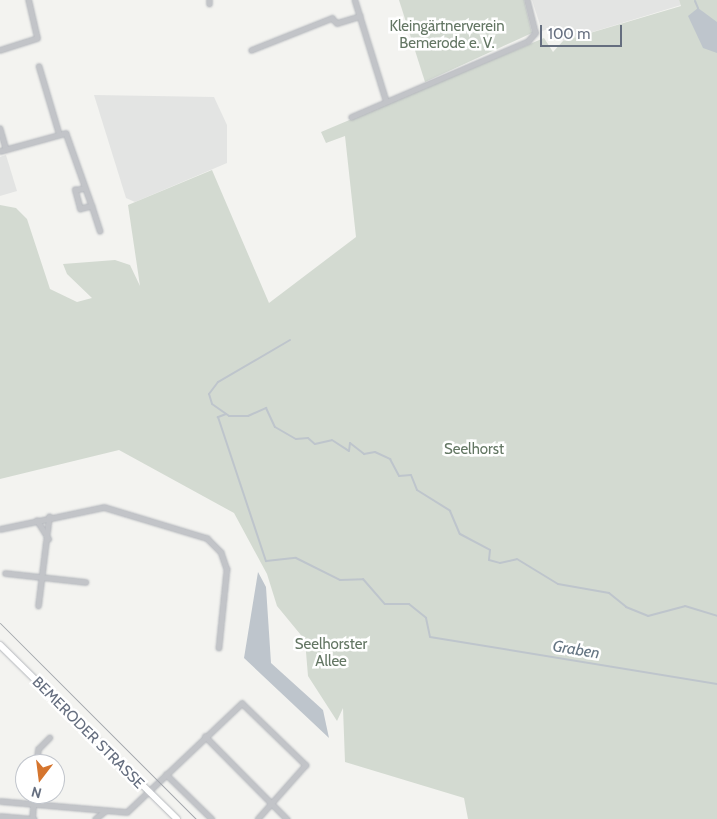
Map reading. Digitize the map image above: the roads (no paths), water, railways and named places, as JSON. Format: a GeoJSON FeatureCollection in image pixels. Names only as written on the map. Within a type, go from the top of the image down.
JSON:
{"type":"FeatureCollection","features":[{"type":"Feature","properties":{"kind":"main road","name":"BEMERODER STRASSE"},"geometry":{"type":"LineString","coordinates":[[0,645],[177,819]]}},
{"type":"Feature","properties":{"kind":"street"},"geometry":{"type":"LineString","coordinates":[[0,50],[37,38],[28,0]]}},
{"type":"Feature","properties":{"kind":"street"},"geometry":{"type":"LineString","coordinates":[[355,0],[386,100]]}},
{"type":"Feature","properties":{"kind":"street"},"geometry":{"type":"LineString","coordinates":[[351,117],[386,100],[528,41],[535,33],[527,0]]}},
{"type":"Feature","properties":{"kind":"street"},"geometry":{"type":"LineString","coordinates":[[252,50],[332,18],[338,23],[360,16]]}},
{"type":"Feature","properties":{"kind":"street"},"geometry":{"type":"LineString","coordinates":[[39,66],[59,133]]}},
{"type":"Feature","properties":{"kind":"street"},"geometry":{"type":"LineString","coordinates":[[0,128],[6,149]]}},
{"type":"Feature","properties":{"kind":"street"},"geometry":{"type":"LineString","coordinates":[[0,151],[59,133],[68,136],[100,231]]}},
{"type":"Feature","properties":{"kind":"street"},"geometry":{"type":"LineString","coordinates":[[84,188],[75,190],[80,209],[92,206]]}},
{"type":"Feature","properties":{"kind":"street"},"geometry":{"type":"LineString","coordinates":[[0,530],[49,517],[104,507],[214,544],[227,569],[219,648]]}},
{"type":"Feature","properties":{"kind":"street"},"geometry":{"type":"LineString","coordinates":[[38,606],[49,538],[49,517]]}},
{"type":"Feature","properties":{"kind":"street"},"geometry":{"type":"LineString","coordinates":[[37,520],[49,538]]}},
{"type":"Feature","properties":{"kind":"street"},"geometry":{"type":"LineString","coordinates":[[5,573],[86,582]]}},
{"type":"Feature","properties":{"kind":"street"},"geometry":{"type":"LineString","coordinates":[[0,816],[33,819],[33,804],[121,812],[148,792],[242,703],[306,766],[258,819]]}},
{"type":"Feature","properties":{"kind":"street"},"geometry":{"type":"LineString","coordinates":[[205,736],[287,819]]}},
{"type":"Feature","properties":{"kind":"street"},"geometry":{"type":"LineString","coordinates":[[37,754],[38,749],[48,738]]}},
{"type":"Feature","properties":{"kind":"street"},"geometry":{"type":"LineString","coordinates":[[166,774],[212,819]]}},
{"type":"Feature","properties":{"kind":"street"},"geometry":{"type":"LineString","coordinates":[[0,801],[15,802]]}},
{"type":"Feature","properties":{"kind":"street"},"geometry":{"type":"LineString","coordinates":[[95,819],[105,811]]}},
{"type":"Feature","properties":{"kind":"street"},"geometry":{"type":"LineString","coordinates":[[121,812],[121,819]]}},
{"type":"Feature","properties":{"kind":"waterway"},"geometry":{"type":"LineString","coordinates":[[695,1],[698,8]]}},
{"type":"Feature","properties":{"kind":"waterway"},"geometry":{"type":"LineString","coordinates":[[290,340],[218,382],[209,394],[212,404],[229,416],[248,416],[266,408],[275,427],[296,439],[308,438],[315,444],[332,440],[349,451],[350,443],[364,454],[375,452],[390,459],[399,476],[411,475],[417,490],[450,511],[460,534],[490,550],[489,560],[500,563],[517,559],[558,584],[609,593],[626,607],[648,616],[685,606],[717,616]]}},
{"type":"Feature","properties":{"kind":"waterway","name":"Graben"},"geometry":{"type":"LineString","coordinates":[[226,414],[218,417],[266,561],[296,558],[340,580],[363,579],[385,604],[409,604],[426,618],[430,637],[717,684]]}},
{"type":"Feature","properties":{"kind":"tram line"},"geometry":{"type":"LineString","coordinates":[[0,623],[196,819]]}},
{"type":"Feature","properties":{"kind":"park label","name":"Kleingärtnerverein Bemerode e. V."},"geometry":{"type":"Point","coordinates":[447,34]}},
{"type":"Feature","properties":{"kind":"park label","name":"Seelhorst"},"geometry":{"type":"Point","coordinates":[474,450]}},
{"type":"Feature","properties":{"kind":"park label","name":"Seelhorster Allee"},"geometry":{"type":"Point","coordinates":[331,652]}}]}
